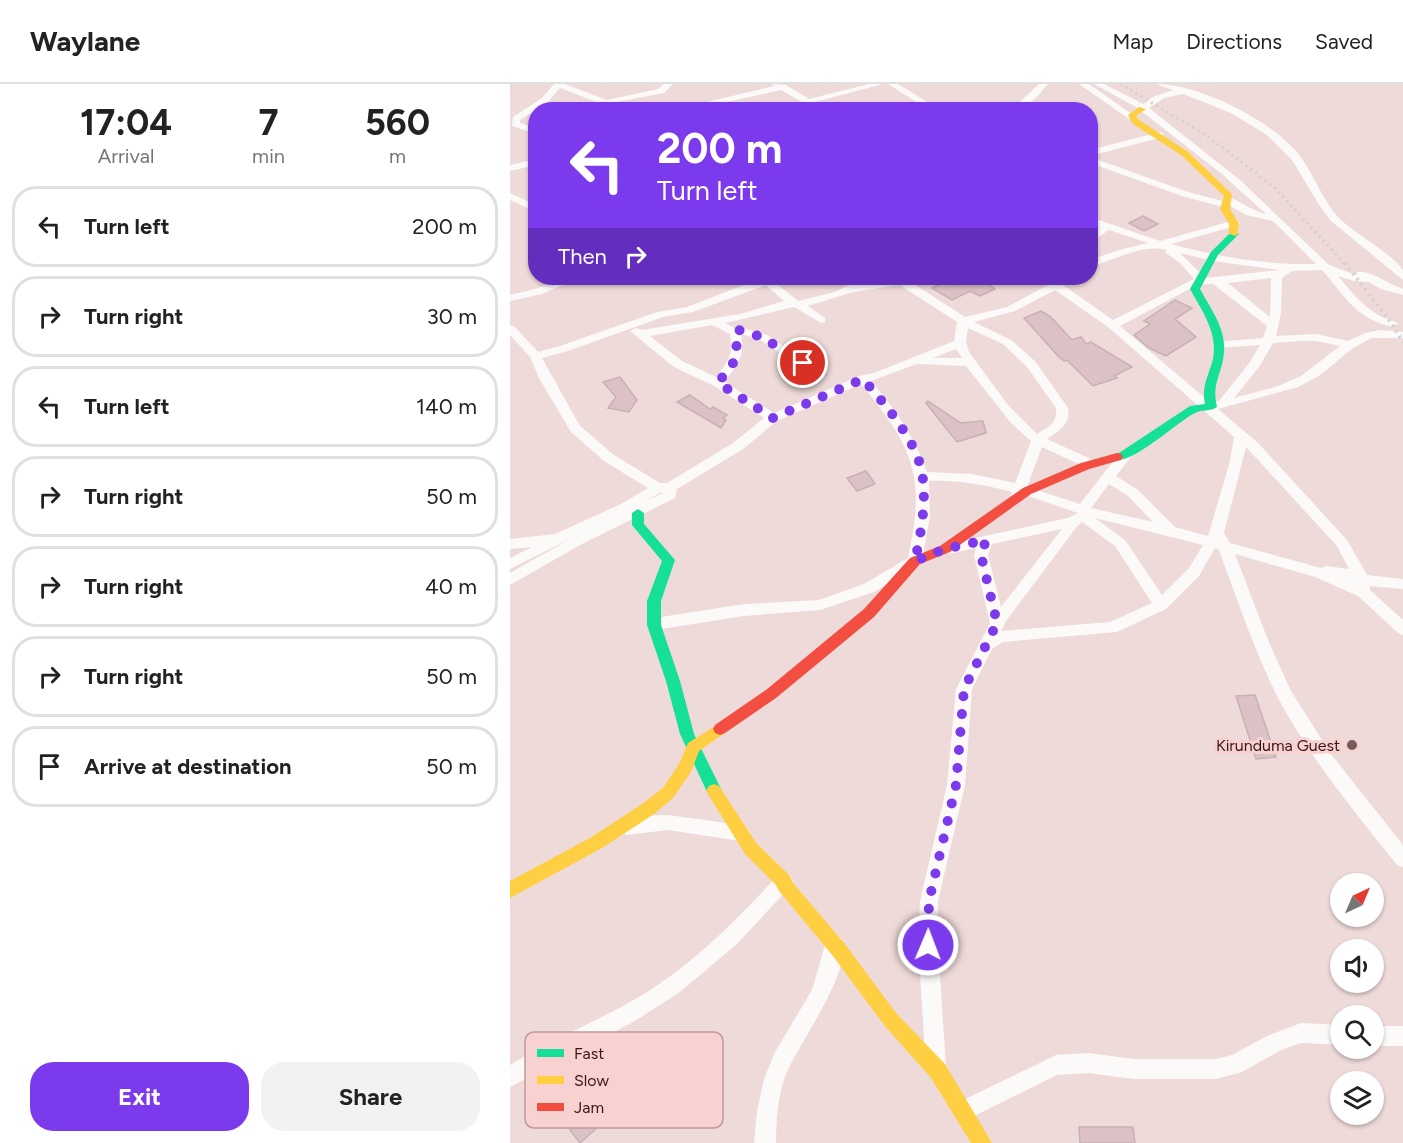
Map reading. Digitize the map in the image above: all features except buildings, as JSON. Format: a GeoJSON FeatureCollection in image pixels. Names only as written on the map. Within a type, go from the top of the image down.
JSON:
{"type":"FeatureCollection","features":[{"type":"Feature","properties":{"kind":"street"},"geometry":{"type":"LineString","coordinates":[[542,102],[559,84],[576,94],[605,101],[652,94],[661,91],[669,84]]}},
{"type":"Feature","properties":{"kind":"street"},"geometry":{"type":"LineString","coordinates":[[576,94],[593,84]]}},
{"type":"Feature","properties":{"kind":"street"},"geometry":{"type":"LineString","coordinates":[[710,102],[780,85],[809,101],[879,84]]}},
{"type":"Feature","properties":{"kind":"street"},"geometry":{"type":"LineString","coordinates":[[892,84],[922,102]]}},
{"type":"Feature","properties":{"kind":"street"},"geometry":{"type":"LineString","coordinates":[[1026,102],[1044,84]]}},
{"type":"Feature","properties":{"kind":"street"},"geometry":{"type":"LineString","coordinates":[[1083,84],[1155,119],[1225,172],[1326,268],[1338,285],[1363,310],[1377,320],[1392,324]]}},
{"type":"Feature","properties":{"kind":"street"},"geometry":{"type":"LineString","coordinates":[[1098,84],[1139,112]]}},
{"type":"Feature","properties":{"kind":"street"},"geometry":{"type":"LineString","coordinates":[[1160,84],[1216,103],[1275,136],[1297,160],[1320,200],[1335,206],[1363,231],[1377,244],[1382,258],[1403,277]]}},
{"type":"Feature","properties":{"kind":"street"},"geometry":{"type":"LineString","coordinates":[[1186,91],[1162,96],[1145,106],[1139,112],[1136,122],[1160,135],[1196,162],[1228,194],[1227,212],[1235,223],[1234,233],[1221,245],[1195,289],[1215,327],[1219,344],[1219,353],[1209,375],[1206,392],[1241,435],[1272,465],[1331,531],[1350,555],[1363,586]]}},
{"type":"Feature","properties":{"kind":"street"},"geometry":{"type":"LineString","coordinates":[[528,111],[516,119],[515,124],[528,128]]}},
{"type":"Feature","properties":{"kind":"street"},"geometry":{"type":"LineString","coordinates":[[1098,151],[1160,135]]}},
{"type":"Feature","properties":{"kind":"street"},"geometry":{"type":"LineString","coordinates":[[1098,163],[1197,198],[1228,202],[1261,216],[1275,218]]}},
{"type":"Feature","properties":{"kind":"street"},"geometry":{"type":"LineString","coordinates":[[510,168],[528,164]]}},
{"type":"Feature","properties":{"kind":"street"},"geometry":{"type":"LineString","coordinates":[[510,196],[528,205]]}},
{"type":"Feature","properties":{"kind":"street"},"geometry":{"type":"LineString","coordinates":[[1261,216],[1271,225],[1288,231]]}},
{"type":"Feature","properties":{"kind":"street"},"geometry":{"type":"LineString","coordinates":[[1098,223],[1160,244],[1213,258],[1284,271]]}},
{"type":"Feature","properties":{"kind":"street"},"geometry":{"type":"LineString","coordinates":[[1098,258],[1235,223]]}},
{"type":"Feature","properties":{"kind":"street"},"geometry":{"type":"LineString","coordinates":[[1098,234],[1108,226]]}},
{"type":"Feature","properties":{"kind":"street"},"geometry":{"type":"LineString","coordinates":[[1160,244],[1184,261],[1199,280]]}},
{"type":"Feature","properties":{"kind":"street"},"geometry":{"type":"LineString","coordinates":[[1112,326],[1199,280],[1215,281],[1284,271],[1347,268],[1389,289],[1403,292]]}},
{"type":"Feature","properties":{"kind":"street"},"geometry":{"type":"LineString","coordinates":[[1217,406],[1257,361],[1270,340],[1276,310],[1275,285],[1284,271]]}},
{"type":"Feature","properties":{"kind":"street"},"geometry":{"type":"LineString","coordinates":[[1215,281],[1232,290],[1257,314],[1273,325]]}},
{"type":"Feature","properties":{"kind":"street"},"geometry":{"type":"LineString","coordinates":[[510,298],[556,285]]}},
{"type":"Feature","properties":{"kind":"street"},"geometry":{"type":"LineString","coordinates":[[535,356],[564,349],[671,312],[689,310],[752,285]]}},
{"type":"Feature","properties":{"kind":"street"},"geometry":{"type":"LineString","coordinates":[[777,285],[796,305]]}},
{"type":"Feature","properties":{"kind":"street"},"geometry":{"type":"LineString","coordinates":[[851,289],[857,285]]}},
{"type":"Feature","properties":{"kind":"street"},"geometry":{"type":"LineString","coordinates":[[796,305],[872,285]]}},
{"type":"Feature","properties":{"kind":"street"},"geometry":{"type":"LineString","coordinates":[[911,285],[963,321],[1007,342],[1031,364],[1062,408],[1061,422],[1038,439],[1020,486],[1022,492]]}},
{"type":"Feature","properties":{"kind":"street"},"geometry":{"type":"LineString","coordinates":[[963,321],[1011,309],[1049,285]]}},
{"type":"Feature","properties":{"kind":"street"},"geometry":{"type":"LineString","coordinates":[[1063,285],[1149,359],[1217,406]]}},
{"type":"Feature","properties":{"kind":"street"},"geometry":{"type":"LineString","coordinates":[[642,334],[714,322],[787,304],[808,309],[821,320]]}},
{"type":"Feature","properties":{"kind":"street"},"geometry":{"type":"LineString","coordinates":[[718,383],[736,358],[737,331],[756,313]]}},
{"type":"Feature","properties":{"kind":"street"},"geometry":{"type":"LineString","coordinates":[[963,321],[960,343],[969,362],[1016,423],[1030,435],[1089,464],[1133,493],[1171,531]]}},
{"type":"Feature","properties":{"kind":"street"},"geometry":{"type":"LineString","coordinates":[[714,322],[762,337],[803,363]]}},
{"type":"Feature","properties":{"kind":"street"},"geometry":{"type":"LineString","coordinates":[[628,326],[642,334],[678,364],[718,383],[773,418]]}},
{"type":"Feature","properties":{"kind":"street"},"geometry":{"type":"LineString","coordinates":[[510,328],[535,356],[546,380],[575,429],[609,458],[664,488],[670,495],[638,513],[511,568]]}},
{"type":"Feature","properties":{"kind":"street"},"geometry":{"type":"LineString","coordinates":[[936,1069],[928,945],[929,901],[956,785],[964,689],[997,623],[1070,528],[1083,515],[1107,476],[1126,454],[1194,408],[1217,406],[1289,386],[1305,379],[1348,345],[1373,334],[1403,335]]}},
{"type":"Feature","properties":{"kind":"street"},"geometry":{"type":"LineString","coordinates":[[1219,344],[1304,336],[1348,345]]}},
{"type":"Feature","properties":{"kind":"street"},"geometry":{"type":"LineString","coordinates":[[511,568],[557,539],[664,488],[738,446],[773,418],[863,379],[877,376],[960,343]]}},
{"type":"Feature","properties":{"kind":"street"},"geometry":{"type":"LineString","coordinates":[[914,361],[969,362]]}},
{"type":"Feature","properties":{"kind":"street"},"geometry":{"type":"LineString","coordinates":[[510,890],[641,814],[668,793],[686,767],[693,747],[771,694],[869,613],[915,561],[924,510],[923,477],[914,448],[863,379]]}},
{"type":"Feature","properties":{"kind":"street"},"geometry":{"type":"LineString","coordinates":[[987,645],[999,637],[1019,634],[1112,628],[1161,605],[1194,572],[1217,541],[1237,461],[1241,435]]}},
{"type":"Feature","properties":{"kind":"street"},"geometry":{"type":"LineString","coordinates":[[945,549],[1022,492],[1089,464],[1126,454]]}},
{"type":"Feature","properties":{"kind":"street"},"geometry":{"type":"LineString","coordinates":[[923,477],[960,477],[992,482],[1083,515],[1217,541],[1311,571],[1343,573],[1363,586],[1403,629]]}},
{"type":"Feature","properties":{"kind":"street"},"geometry":{"type":"LineString","coordinates":[[638,513],[638,525],[669,560],[657,586],[653,615],[656,640],[667,663],[682,721],[693,747],[750,848],[784,881],[784,886],[834,944],[890,1019],[936,1069],[964,1110],[982,1143]]}},
{"type":"Feature","properties":{"kind":"street"},"geometry":{"type":"LineString","coordinates":[[655,624],[744,610],[820,606],[869,588],[915,561],[945,549],[1083,515],[1108,532],[1124,548],[1161,605]]}},
{"type":"Feature","properties":{"kind":"street"},"geometry":{"type":"LineString","coordinates":[[510,544],[557,539]]}},
{"type":"Feature","properties":{"kind":"street"},"geometry":{"type":"LineString","coordinates":[[986,540],[981,555],[997,623]]}},
{"type":"Feature","properties":{"kind":"street"},"geometry":{"type":"LineString","coordinates":[[1217,541],[1285,696],[1361,807],[1403,859]]}},
{"type":"Feature","properties":{"kind":"street"},"geometry":{"type":"LineString","coordinates":[[1363,586],[1403,584]]}},
{"type":"Feature","properties":{"kind":"street"},"geometry":{"type":"LineString","coordinates":[[610,833],[639,823],[741,833]]}},
{"type":"Feature","properties":{"kind":"street"},"geometry":{"type":"LineString","coordinates":[[593,1032],[629,1014],[695,971],[732,939],[784,881]]}},
{"type":"Feature","properties":{"kind":"street"},"geometry":{"type":"LineString","coordinates":[[765,1143],[768,1105],[775,1078],[788,1048],[816,1001],[828,972],[834,944]]}},
{"type":"Feature","properties":{"kind":"street"},"geometry":{"type":"LineString","coordinates":[[964,1110],[1056,1065],[1088,1063],[1134,1069],[1216,1069],[1235,1065],[1276,1042],[1301,1033],[1330,1034]]}},
{"type":"Feature","properties":{"kind":"street"},"geometry":{"type":"LineString","coordinates":[[1384,1036],[1403,1036]]}},
{"type":"Feature","properties":{"kind":"street"},"geometry":{"type":"LineString","coordinates":[[510,1077],[525,1066]]}},
{"type":"Feature","properties":{"kind":"railway"},"geometry":{"type":"LineString","coordinates":[[1120,84],[1206,135],[1274,187],[1346,265]]}},
{"type":"Feature","properties":{"kind":"railway"},"geometry":{"type":"LineString","coordinates":[[1345,263],[1403,342]]}},
{"type":"Feature","properties":{"kind":"traffic: fast"},"geometry":{"type":"LineString","coordinates":[[1117,457],[1126,454],[1194,408],[1211,407],[1209,383],[1218,359],[1218,334],[1195,289],[1214,254],[1234,234]]}},
{"type":"Feature","properties":{"kind":"traffic: fast"},"geometry":{"type":"LineString","coordinates":[[638,513],[638,525],[669,560],[654,601],[654,625],[673,681],[687,734],[714,791]]}},
{"type":"Feature","properties":{"kind":"traffic: slow"},"geometry":{"type":"LineString","coordinates":[[1142,109],[1132,115],[1136,122],[1184,153],[1229,196],[1225,209],[1234,224],[1234,234]]}},
{"type":"Feature","properties":{"kind":"traffic: slow"},"geometry":{"type":"LineString","coordinates":[[510,890],[596,843],[648,809],[668,793],[686,767],[693,747],[720,729]]}},
{"type":"Feature","properties":{"kind":"traffic: slow"},"geometry":{"type":"LineString","coordinates":[[714,791],[751,849],[784,881],[785,886],[839,950],[890,1019],[938,1071],[982,1143]]}},
{"type":"Feature","properties":{"kind":"traffic: jam"},"geometry":{"type":"LineString","coordinates":[[720,729],[771,694],[869,613],[915,561],[945,549],[1027,491],[1085,466],[1117,457]]}},
{"type":"Feature","properties":{"kind":"place","name":"Kirunduma Guest"},"geometry":{"type":"Point","coordinates":[1352,745]}},
{"type":"Feature","properties":{"kind":"route"},"geometry":{"type":"LineString","coordinates":[[803,363],[762,337],[739,330],[735,332],[738,350],[736,358],[718,383],[773,418],[863,379],[914,448],[922,471],[924,510],[915,561],[945,549],[986,540],[981,555],[997,623],[964,689],[956,785],[929,901],[928,945]]}}]}
